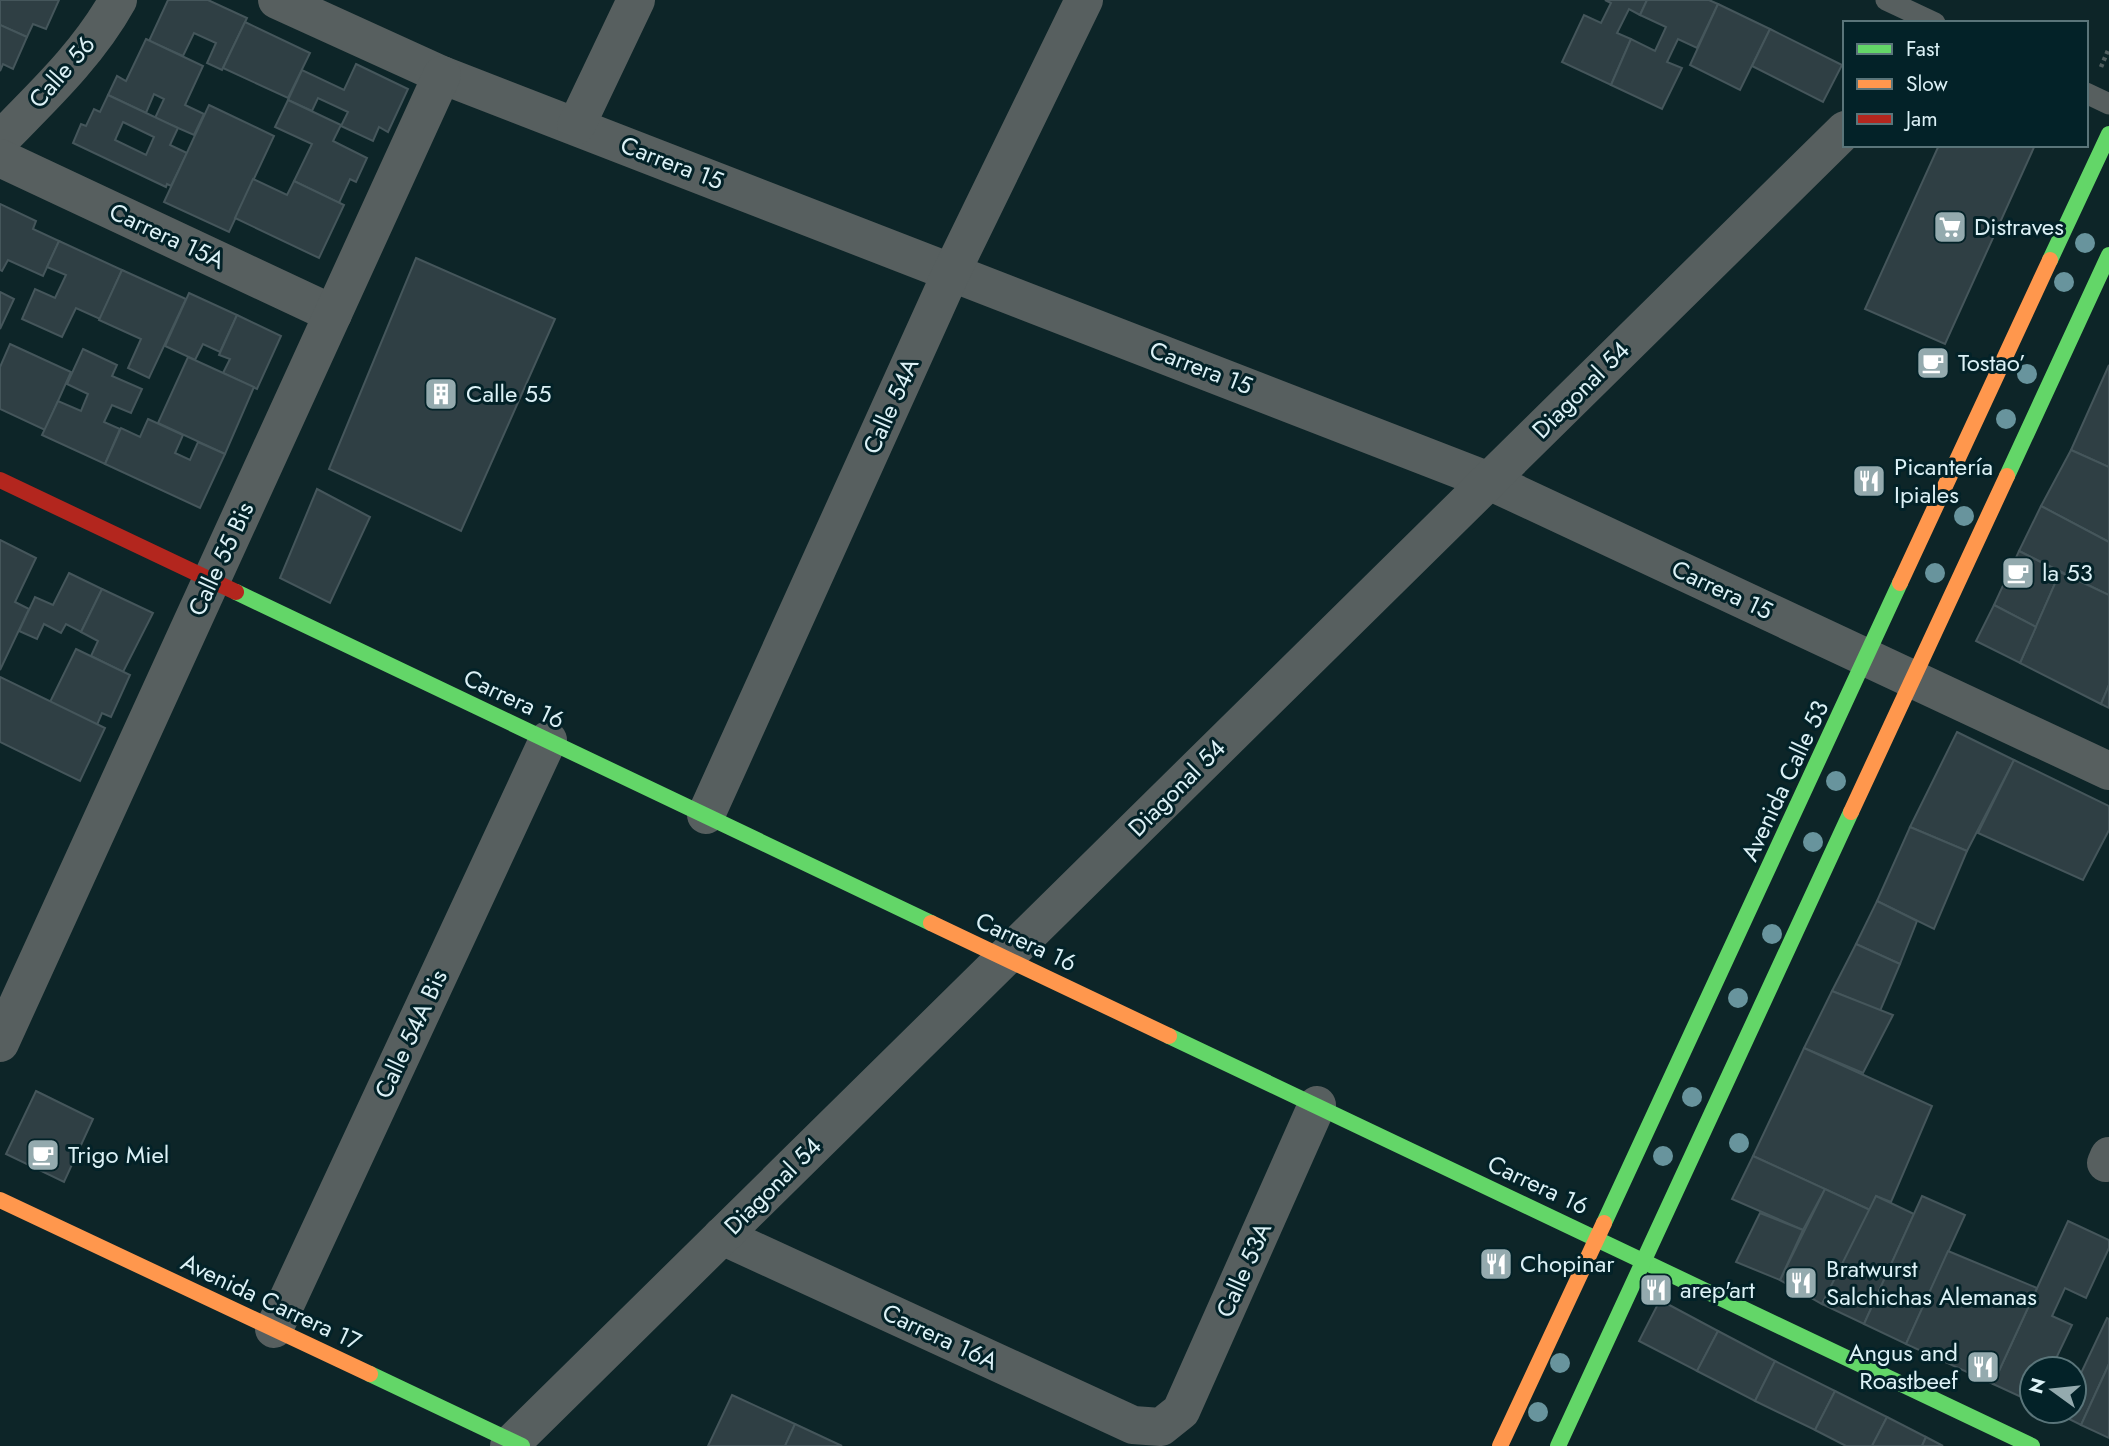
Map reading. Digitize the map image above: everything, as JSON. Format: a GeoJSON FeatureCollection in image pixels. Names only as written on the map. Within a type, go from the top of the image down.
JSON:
{"type":"FeatureCollection","features":[{"type":"Feature","properties":{"kind":"main road","name":"Avenida Calle 53"},"geometry":{"type":"LineString","coordinates":[[1500,1446],[2109,134]]}},
{"type":"Feature","properties":{"kind":"main road"},"geometry":{"type":"LineString","coordinates":[[1558,1446],[2109,255]]}},
{"type":"Feature","properties":{"kind":"main road","name":"Carrera 16"},"geometry":{"type":"LineString","coordinates":[[0,480],[2032,1446]]}},
{"type":"Feature","properties":{"kind":"main road","name":"Avenida Carrera 17"},"geometry":{"type":"LineString","coordinates":[[0,1200],[515,1445]]}},
{"type":"Feature","properties":{"kind":"street","name":"Calle 56"},"geometry":{"type":"LineString","coordinates":[[0,140],[51,89],[108,19],[118,0]]}},
{"type":"Feature","properties":{"kind":"street","name":"Carrera 15"},"geometry":{"type":"LineString","coordinates":[[277,0],[442,75],[1489,481],[2109,771]]}},
{"type":"Feature","properties":{"kind":"street"},"geometry":{"type":"LineString","coordinates":[[576,127],[636,0]]}},
{"type":"Feature","properties":{"kind":"street","name":"Calle 54A"},"geometry":{"type":"LineString","coordinates":[[706,815],[952,271],[1084,0]]}},
{"type":"Feature","properties":{"kind":"street","name":"Calle 55 Bis"},"geometry":{"type":"LineString","coordinates":[[0,1043],[442,75]]}},
{"type":"Feature","properties":{"kind":"street","name":"Diagonal 54"},"geometry":{"type":"LineString","coordinates":[[515,1445],[722,1236],[1843,132]]}},
{"type":"Feature","properties":{"kind":"street","name":"Carrera 15A"},"geometry":{"type":"LineString","coordinates":[[0,158],[333,314]]}},
{"type":"Feature","properties":{"kind":"street","name":"Calle 54A Bis"},"geometry":{"type":"LineString","coordinates":[[274,1329],[548,740]]}},
{"type":"Feature","properties":{"kind":"street","name":"Calle 53A"},"geometry":{"type":"LineString","coordinates":[[1161,1427],[1181,1411],[1317,1105]]}},
{"type":"Feature","properties":{"kind":"street","name":"Carrera 16A"},"geometry":{"type":"LineString","coordinates":[[722,1236],[1133,1426],[1161,1427]]}},
{"type":"Feature","properties":{"kind":"lane"},"geometry":{"type":"LineString","coordinates":[[1886,0],[1931,21]]}},
{"type":"Feature","properties":{"kind":"lane"},"geometry":{"type":"LineString","coordinates":[[2088,94],[2109,104]]}},
{"type":"Feature","properties":{"kind":"building"},"geometry":{"type":"Polygon","coordinates":[[[0,0],[59,0],[46,29],[33,24],[27,37],[0,25],[0,0]]]}},
{"type":"Feature","properties":{"kind":"building"},"geometry":{"type":"Polygon","coordinates":[[[168,0],[208,0],[247,18],[222,70],[207,63],[216,43],[194,33],[183,56],[149,41],[168,0]]]}},
{"type":"Feature","properties":{"kind":"building"},"geometry":{"type":"Polygon","coordinates":[[[1605,0],[1647,0],[1640,15],[1629,9],[1617,33],[1631,39],[1611,85],[1562,62],[1584,15],[1601,23],[1611,3],[1605,0]]]}},
{"type":"Feature","properties":{"kind":"building"},"geometry":{"type":"Polygon","coordinates":[[[1647,0],[1709,0],[1718,4],[1697,48],[1678,39],[1667,62],[1682,68],[1662,109],[1611,85],[1631,39],[1655,51],[1666,27],[1640,15],[1647,0]]]}},
{"type":"Feature","properties":{"kind":"building"},"geometry":{"type":"Polygon","coordinates":[[[1718,4],[1770,29],[1740,90],[1690,65],[1718,4]]]}},
{"type":"Feature","properties":{"kind":"building"},"geometry":{"type":"Polygon","coordinates":[[[245,22],[310,53],[288,98],[223,68],[245,22]]]}},
{"type":"Feature","properties":{"kind":"building"},"geometry":{"type":"Polygon","coordinates":[[[0,25],[27,37],[13,69],[3,64],[0,71],[0,25]]]}},
{"type":"Feature","properties":{"kind":"building"},"geometry":{"type":"Polygon","coordinates":[[[1770,29],[1842,65],[1823,102],[1752,66],[1770,29]]]}},
{"type":"Feature","properties":{"kind":"building"},"geometry":{"type":"Polygon","coordinates":[[[146,39],[203,66],[185,105],[204,114],[194,135],[155,118],[164,99],[154,94],[146,113],[108,95],[117,76],[126,81],[146,39]]]}},
{"type":"Feature","properties":{"kind":"building"},"geometry":{"type":"Polygon","coordinates":[[[356,64],[408,89],[388,132],[379,127],[373,141],[341,126],[348,112],[318,98],[312,111],[288,100],[302,70],[344,90],[356,64]]]}},
{"type":"Feature","properties":{"kind":"building"},"geometry":{"type":"Polygon","coordinates":[[[108,95],[178,128],[170,145],[187,153],[171,186],[167,184],[166,187],[73,143],[81,124],[86,126],[94,109],[100,112],[108,95]],[[123,122],[115,140],[146,155],[154,137],[123,122]]]}},
{"type":"Feature","properties":{"kind":"building"},"geometry":{"type":"Polygon","coordinates":[[[288,100],[341,125],[333,141],[367,158],[356,182],[350,179],[339,203],[294,181],[312,144],[275,127],[288,100]]]}},
{"type":"Feature","properties":{"kind":"building"},"geometry":{"type":"Polygon","coordinates":[[[209,105],[274,136],[229,232],[164,202],[209,105]]]}},
{"type":"Feature","properties":{"kind":"building","name":"Distraves"},"geometry":{"type":"Polygon","coordinates":[[[1938,147],[2034,147],[1945,344],[1865,309],[1938,147]]]}},
{"type":"Feature","properties":{"kind":"building"},"geometry":{"type":"Polygon","coordinates":[[[253,179],[287,195],[294,181],[344,205],[319,258],[235,218],[253,179]]]}},
{"type":"Feature","properties":{"kind":"building"},"geometry":{"type":"Polygon","coordinates":[[[0,204],[36,221],[33,229],[59,241],[43,276],[8,260],[2,271],[0,270],[0,204]]]}},
{"type":"Feature","properties":{"kind":"building"},"geometry":{"type":"Polygon","coordinates":[[[59,241],[122,270],[100,319],[76,308],[62,337],[22,319],[35,289],[55,298],[66,275],[47,267],[59,241]]]}},
{"type":"Feature","properties":{"kind":"building","name":"Calle 55"},"geometry":{"type":"Polygon","coordinates":[[[416,258],[555,319],[461,531],[329,469],[416,258]]]}},
{"type":"Feature","properties":{"kind":"building"},"geometry":{"type":"Polygon","coordinates":[[[122,270],[186,299],[149,378],[128,368],[141,339],[99,320],[122,270]]]}},
{"type":"Feature","properties":{"kind":"building"},"geometry":{"type":"Polygon","coordinates":[[[0,292],[14,299],[0,329],[0,292]]]}},
{"type":"Feature","properties":{"kind":"building"},"geometry":{"type":"Polygon","coordinates":[[[189,293],[237,315],[220,352],[203,344],[195,360],[165,346],[189,293]]]}},
{"type":"Feature","properties":{"kind":"building"},"geometry":{"type":"Polygon","coordinates":[[[237,315],[281,336],[257,389],[223,373],[230,359],[219,355],[237,315]]]}},
{"type":"Feature","properties":{"kind":"building"},"geometry":{"type":"Polygon","coordinates":[[[10,344],[71,372],[45,430],[0,409],[0,367],[10,344]]]}},
{"type":"Feature","properties":{"kind":"building"},"geometry":{"type":"Polygon","coordinates":[[[83,349],[117,365],[112,376],[142,389],[131,413],[112,405],[104,422],[120,429],[105,464],[42,435],[58,401],[81,411],[88,394],[67,384],[83,349]]]}},
{"type":"Feature","properties":{"kind":"building"},"geometry":{"type":"Polygon","coordinates":[[[188,357],[254,387],[225,454],[158,423],[188,357]]]}},
{"type":"Feature","properties":{"kind":"building"},"geometry":{"type":"Polygon","coordinates":[[[2109,365],[2109,467],[2071,450],[2109,365]]]}},
{"type":"Feature","properties":{"kind":"building"},"geometry":{"type":"Polygon","coordinates":[[[148,419],[183,435],[175,453],[190,460],[198,442],[225,454],[200,508],[105,464],[121,428],[140,437],[148,419]]]}},
{"type":"Feature","properties":{"kind":"building"},"geometry":{"type":"Polygon","coordinates":[[[2071,450],[2109,467],[2109,542],[2041,506],[2071,450]]]}},
{"type":"Feature","properties":{"kind":"building"},"geometry":{"type":"Polygon","coordinates":[[[317,489],[370,517],[330,603],[280,578],[317,489]]]}},
{"type":"Feature","properties":{"kind":"building"},"geometry":{"type":"Polygon","coordinates":[[[2041,506],[2109,542],[2109,595],[2019,551],[2041,506]]]}},
{"type":"Feature","properties":{"kind":"building"},"geometry":{"type":"Polygon","coordinates":[[[0,540],[36,558],[15,602],[29,609],[0,670],[0,540]]]}},
{"type":"Feature","properties":{"kind":"building"},"geometry":{"type":"Polygon","coordinates":[[[2019,551],[2060,572],[2036,627],[1994,605],[2019,551]]]}},
{"type":"Feature","properties":{"kind":"building"},"geometry":{"type":"Polygon","coordinates":[[[2060,572],[2109,595],[2109,685],[2101,704],[2020,663],[2060,572]]]}},
{"type":"Feature","properties":{"kind":"building"},"geometry":{"type":"Polygon","coordinates":[[[69,573],[102,589],[81,632],[66,624],[61,633],[44,624],[37,639],[19,631],[35,597],[53,605],[69,573]]]}},
{"type":"Feature","properties":{"kind":"building"},"geometry":{"type":"Polygon","coordinates":[[[102,589],[153,613],[123,672],[91,656],[98,641],[81,632],[102,589]]]}},
{"type":"Feature","properties":{"kind":"building"},"geometry":{"type":"Polygon","coordinates":[[[1994,605],[2036,627],[2020,663],[1976,641],[1994,605]]]}},
{"type":"Feature","properties":{"kind":"building"},"geometry":{"type":"Polygon","coordinates":[[[76,649],[130,675],[111,717],[102,713],[97,725],[50,702],[76,649]]]}},
{"type":"Feature","properties":{"kind":"building"},"geometry":{"type":"Polygon","coordinates":[[[0,677],[105,728],[80,781],[0,742],[0,677]]]}},
{"type":"Feature","properties":{"kind":"building"},"geometry":{"type":"Polygon","coordinates":[[[2109,685],[2109,708],[2101,704],[2109,685]]]}},
{"type":"Feature","properties":{"kind":"building"},"geometry":{"type":"Polygon","coordinates":[[[1957,732],[2014,760],[1967,851],[1910,827],[1957,732]]]}},
{"type":"Feature","properties":{"kind":"building"},"geometry":{"type":"Polygon","coordinates":[[[2014,760],[2109,806],[2109,830],[2083,880],[1978,833],[2014,760]]]}},
{"type":"Feature","properties":{"kind":"building"},"geometry":{"type":"Polygon","coordinates":[[[1910,827],[1967,851],[1934,929],[1877,901],[1910,827]]]}},
{"type":"Feature","properties":{"kind":"building"},"geometry":{"type":"Polygon","coordinates":[[[1877,901],[1917,921],[1900,964],[1856,944],[1877,901]]]}},
{"type":"Feature","properties":{"kind":"building"},"geometry":{"type":"Polygon","coordinates":[[[1856,944],[1900,964],[1880,1011],[1832,991],[1856,944]]]}},
{"type":"Feature","properties":{"kind":"building"},"geometry":{"type":"Polygon","coordinates":[[[1832,991],[1893,1015],[1863,1073],[1804,1048],[1832,991]]]}},
{"type":"Feature","properties":{"kind":"building"},"geometry":{"type":"Polygon","coordinates":[[[1804,1048],[1932,1106],[1891,1202],[1876,1196],[1870,1210],[1753,1156],[1804,1048]]]}},
{"type":"Feature","properties":{"kind":"building"},"geometry":{"type":"Polygon","coordinates":[[[36,1091],[93,1119],[64,1182],[6,1154],[36,1091]]]}},
{"type":"Feature","properties":{"kind":"building"},"geometry":{"type":"Polygon","coordinates":[[[1753,1156],[1825,1189],[1803,1230],[1732,1199],[1753,1156]]]}},
{"type":"Feature","properties":{"kind":"building"},"geometry":{"type":"Polygon","coordinates":[[[1825,1189],[1870,1210],[1822,1304],[1780,1280],[1825,1189]]]}},
{"type":"Feature","properties":{"kind":"building"},"geometry":{"type":"Polygon","coordinates":[[[1876,1196],[1914,1214],[1864,1324],[1822,1304],[1876,1196]]]}},
{"type":"Feature","properties":{"kind":"building"},"geometry":{"type":"Polygon","coordinates":[[[1922,1196],[1965,1215],[1906,1344],[1864,1324],[1922,1196]]]}},
{"type":"Feature","properties":{"kind":"building"},"geometry":{"type":"Polygon","coordinates":[[[1760,1213],[1803,1230],[1780,1280],[1736,1262],[1760,1213]]]}},
{"type":"Feature","properties":{"kind":"building"},"geometry":{"type":"Polygon","coordinates":[[[2068,1221],[2109,1240],[2109,1248],[2086,1298],[2065,1288],[2052,1316],[2072,1325],[2058,1355],[2018,1355],[2018,1396],[1993,1384],[2068,1221]]]}},
{"type":"Feature","properties":{"kind":"building"},"geometry":{"type":"Polygon","coordinates":[[[1948,1251],[2037,1288],[1993,1384],[1906,1344],[1948,1251]]]}},
{"type":"Feature","properties":{"kind":"building"},"geometry":{"type":"Polygon","coordinates":[[[1660,1300],[1718,1331],[1697,1371],[1639,1341],[1660,1300]]]}},
{"type":"Feature","properties":{"kind":"building"},"geometry":{"type":"Polygon","coordinates":[[[2107,1318],[2109,1319],[2109,1364],[2088,1410],[2088,1358],[2107,1318]]]}},
{"type":"Feature","properties":{"kind":"building"},"geometry":{"type":"Polygon","coordinates":[[[1718,1331],[1775,1361],[1755,1401],[1697,1371],[1718,1331]]]}},
{"type":"Feature","properties":{"kind":"building"},"geometry":{"type":"Polygon","coordinates":[[[1775,1361],[1835,1391],[1815,1430],[1755,1401],[1775,1361]]]}},
{"type":"Feature","properties":{"kind":"building"},"geometry":{"type":"Polygon","coordinates":[[[2109,1364],[2109,1438],[2081,1425],[2088,1425],[2088,1410],[2109,1364]]]}},
{"type":"Feature","properties":{"kind":"building"},"geometry":{"type":"Polygon","coordinates":[[[1835,1391],[1887,1417],[1872,1446],[1846,1446],[1815,1430],[1835,1391]]]}},
{"type":"Feature","properties":{"kind":"building"},"geometry":{"type":"Polygon","coordinates":[[[732,1395],[795,1424],[785,1446],[708,1446],[732,1395]]]}},
{"type":"Feature","properties":{"kind":"building"},"geometry":{"type":"Polygon","coordinates":[[[1887,1417],[1926,1437],[1922,1446],[1872,1446],[1887,1417]]]}},
{"type":"Feature","properties":{"kind":"building"},"geometry":{"type":"Polygon","coordinates":[[[795,1424],[842,1446],[785,1446],[795,1424]]]}},
{"type":"Feature","properties":{"kind":"building"},"geometry":{"type":"Polygon","coordinates":[[[1926,1437],[1943,1446],[1922,1446],[1926,1437]]]}},
{"type":"Feature","properties":{"kind":"traffic: fast"},"geometry":{"type":"LineString","coordinates":[[2050,260],[2109,134]]}},
{"type":"Feature","properties":{"kind":"traffic: fast"},"geometry":{"type":"LineString","coordinates":[[2007,476],[2109,255]]}},
{"type":"Feature","properties":{"kind":"traffic: fast"},"geometry":{"type":"LineString","coordinates":[[1604,1223],[1900,583]]}},
{"type":"Feature","properties":{"kind":"traffic: fast"},"geometry":{"type":"LineString","coordinates":[[236,592],[931,923]]}},
{"type":"Feature","properties":{"kind":"traffic: fast"},"geometry":{"type":"LineString","coordinates":[[1558,1446],[1851,812]]}},
{"type":"Feature","properties":{"kind":"traffic: fast"},"geometry":{"type":"LineString","coordinates":[[1169,1036],[2032,1446]]}},
{"type":"Feature","properties":{"kind":"traffic: fast"},"geometry":{"type":"LineString","coordinates":[[370,1374],[522,1446]]}},
{"type":"Feature","properties":{"kind":"traffic: slow"},"geometry":{"type":"LineString","coordinates":[[1900,583],[2050,260]]}},
{"type":"Feature","properties":{"kind":"traffic: slow"},"geometry":{"type":"LineString","coordinates":[[1851,812],[2007,476]]}},
{"type":"Feature","properties":{"kind":"traffic: slow"},"geometry":{"type":"LineString","coordinates":[[931,923],[1169,1036]]}},
{"type":"Feature","properties":{"kind":"traffic: slow"},"geometry":{"type":"LineString","coordinates":[[0,1200],[370,1374]]}},
{"type":"Feature","properties":{"kind":"traffic: slow"},"geometry":{"type":"LineString","coordinates":[[1500,1446],[1604,1223]]}},
{"type":"Feature","properties":{"kind":"traffic: jam"},"geometry":{"type":"LineString","coordinates":[[0,480],[236,592]]}},
{"type":"Feature","properties":{"kind":"place","name":"Distraves"},"geometry":{"type":"Point","coordinates":[1950,227]}},
{"type":"Feature","properties":{"kind":"place","name":"Tostao’"},"geometry":{"type":"Point","coordinates":[1933,363]}},
{"type":"Feature","properties":{"kind":"place","name":"Calle 55"},"geometry":{"type":"Point","coordinates":[441,394]}},
{"type":"Feature","properties":{"kind":"place","name":"Picantería Ipiales"},"geometry":{"type":"Point","coordinates":[1869,481]}},
{"type":"Feature","properties":{"kind":"place","name":"la 53"},"geometry":{"type":"Point","coordinates":[2018,573]}},
{"type":"Feature","properties":{"kind":"place","name":"Trigo Miel"},"geometry":{"type":"Point","coordinates":[43,1155]}},
{"type":"Feature","properties":{"kind":"place","name":"Chopinar"},"geometry":{"type":"Point","coordinates":[1496,1264]}},
{"type":"Feature","properties":{"kind":"place","name":"Bratwurst Salchichas Alemanas"},"geometry":{"type":"Point","coordinates":[1801,1283]}},
{"type":"Feature","properties":{"kind":"place","name":"arep'art"},"geometry":{"type":"Point","coordinates":[1656,1290]}},
{"type":"Feature","properties":{"kind":"place","name":"Angus and Roastbeef"},"geometry":{"type":"Point","coordinates":[1983,1367]}}]}
